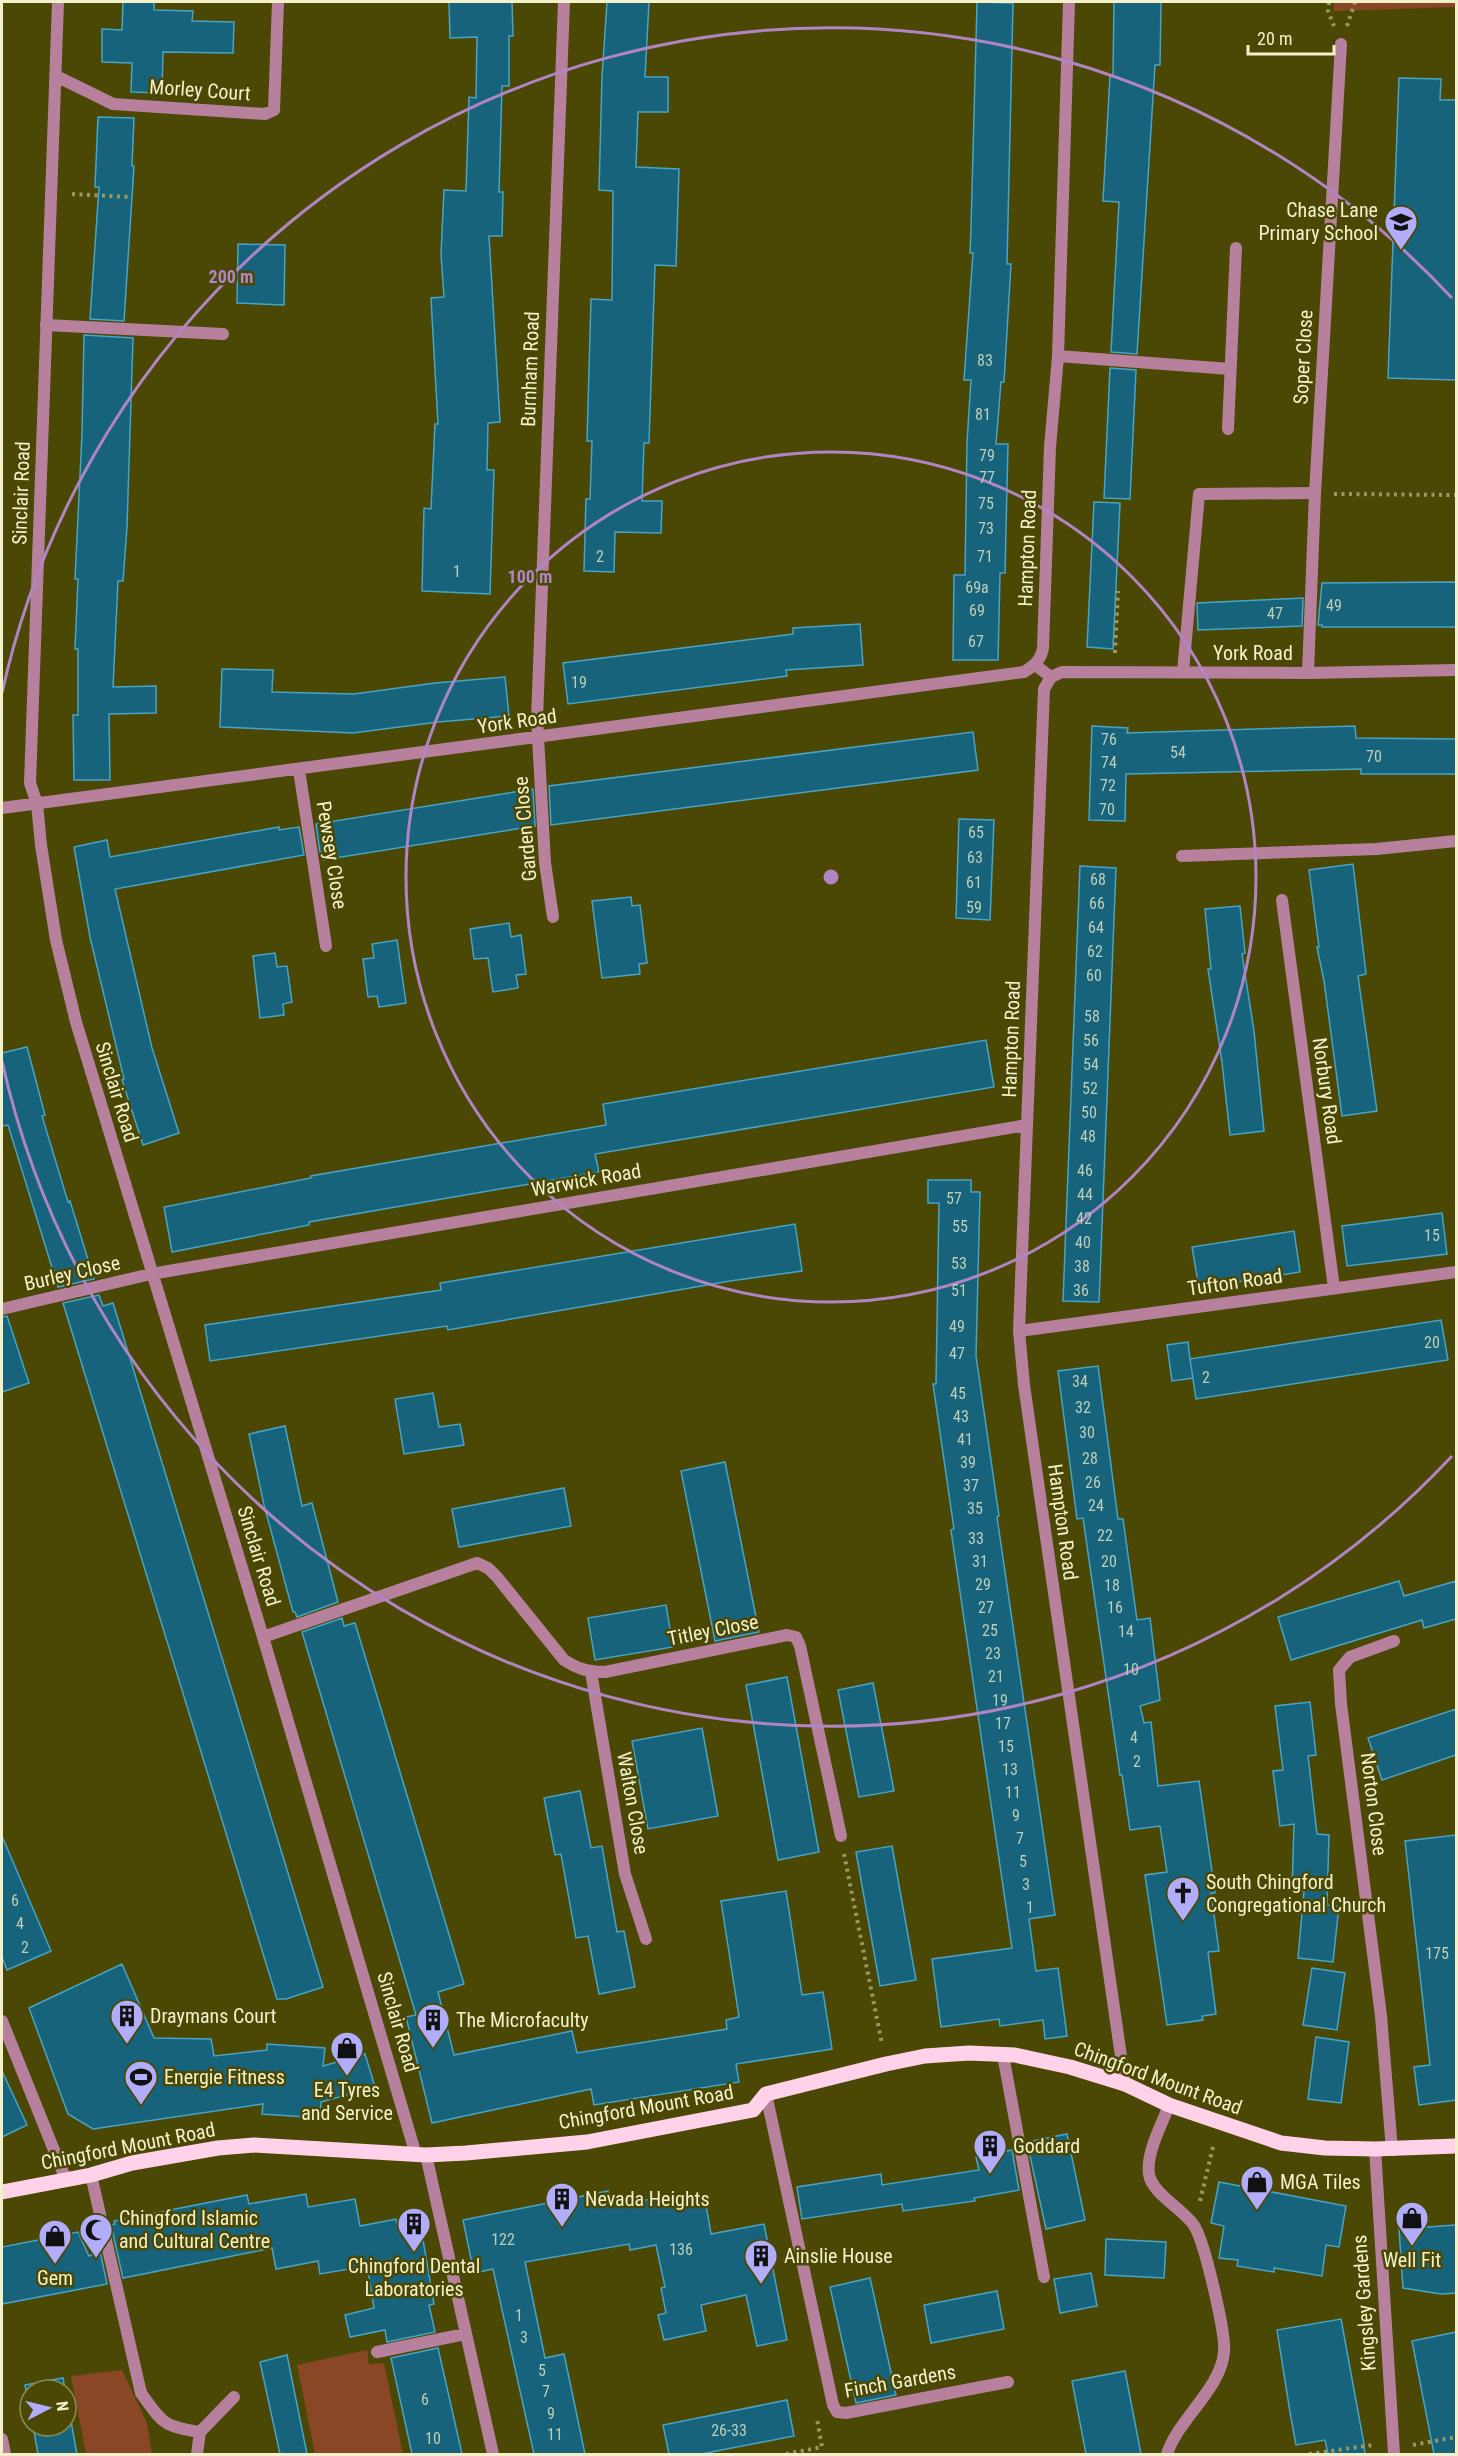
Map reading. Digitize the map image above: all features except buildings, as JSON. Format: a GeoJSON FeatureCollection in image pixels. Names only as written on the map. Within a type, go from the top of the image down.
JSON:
{"type":"FeatureCollection","features":[{"type":"Feature","properties":{"kind":"main road","name":"Chingford Mount Road"},"geometry":{"type":"LineString","coordinates":[[2,2192],[91,2175],[168,2156],[254,2145],[421,2155],[587,2142],[753,2110],[766,2094],[886,2064],[925,2056],[969,2053],[1003,2055],[1070,2067],[1125,2084],[1169,2105],[1281,2143],[1325,2148],[1392,2150],[1456,2146]]}},
{"type":"Feature","properties":{"kind":"street","name":"Sinclair Road"},"geometry":{"type":"LineString","coordinates":[[58,2],[53,193],[46,326],[30,783],[37,804],[40,845],[57,940],[76,1022],[421,2155],[493,2454]]}},
{"type":"Feature","properties":{"kind":"street","name":"Morley Court"},"geometry":{"type":"LineString","coordinates":[[56,76],[113,104],[266,114],[274,110],[278,2]]}},
{"type":"Feature","properties":{"kind":"street","name":"Burnham Road"},"geometry":{"type":"LineString","coordinates":[[537,738],[564,2]]}},
{"type":"Feature","properties":{"kind":"street","name":"Hampton Road"},"geometry":{"type":"LineString","coordinates":[[1035,665],[1042,655],[1043,648],[1050,447],[1058,356],[1069,2]]}},
{"type":"Feature","properties":{"kind":"street","name":"Soper Close"},"geometry":{"type":"LineString","coordinates":[[1308,673],[1314,493],[1341,44]]}},
{"type":"Feature","properties":{"kind":"street"},"geometry":{"type":"LineString","coordinates":[[1228,429],[1236,248]]}},
{"type":"Feature","properties":{"kind":"street"},"geometry":{"type":"LineString","coordinates":[[46,326],[224,334]]}},
{"type":"Feature","properties":{"kind":"street"},"geometry":{"type":"LineString","coordinates":[[1058,356],[1230,369]]}},
{"type":"Feature","properties":{"kind":"street"},"geometry":{"type":"LineString","coordinates":[[1183,672],[1198,495],[1314,493]]}},
{"type":"Feature","properties":{"kind":"street","name":"York Road"},"geometry":{"type":"LineString","coordinates":[[2,808],[1024,672],[1035,665]]}},
{"type":"Feature","properties":{"kind":"street"},"geometry":{"type":"LineString","coordinates":[[1035,665],[1051,677]]}},
{"type":"Feature","properties":{"kind":"street","name":"York Road"},"geometry":{"type":"LineString","coordinates":[[1051,677],[1062,672],[1308,673],[1456,670]]}},
{"type":"Feature","properties":{"kind":"street","name":"Hampton Road"},"geometry":{"type":"LineString","coordinates":[[1051,677],[1044,689],[1019,1331],[1024,1385],[1125,2084]]}},
{"type":"Feature","properties":{"kind":"street","name":"Garden Close"},"geometry":{"type":"LineString","coordinates":[[537,738],[546,863],[554,917]]}},
{"type":"Feature","properties":{"kind":"street","name":"Pewsey Close"},"geometry":{"type":"LineString","coordinates":[[299,770],[326,946]]}},
{"type":"Feature","properties":{"kind":"street"},"geometry":{"type":"LineString","coordinates":[[1182,856],[1376,849],[1456,841]]}},
{"type":"Feature","properties":{"kind":"street","name":"Norbury Road"},"geometry":{"type":"LineString","coordinates":[[1282,900],[1334,1288]]}},
{"type":"Feature","properties":{"kind":"street","name":"Warwick Road"},"geometry":{"type":"LineString","coordinates":[[151,1274],[1027,1125]]}},
{"type":"Feature","properties":{"kind":"street","name":"Tufton Road"},"geometry":{"type":"LineString","coordinates":[[1019,1331],[1456,1272]]}},
{"type":"Feature","properties":{"kind":"street","name":"Burley Close"},"geometry":{"type":"LineString","coordinates":[[2,1309],[151,1274]]}},
{"type":"Feature","properties":{"kind":"street"},"geometry":{"type":"LineString","coordinates":[[263,1637],[477,1563],[488,1568],[497,1577],[564,1660],[577,1669],[591,1672]]}},
{"type":"Feature","properties":{"kind":"street","name":"Titley Close"},"geometry":{"type":"LineString","coordinates":[[591,1672],[605,1672],[787,1635],[796,1637],[800,1646],[841,1836]]}},
{"type":"Feature","properties":{"kind":"street","name":"Norton Close"},"geometry":{"type":"LineString","coordinates":[[1392,2150],[1381,2016],[1339,1670],[1350,1657],[1394,1641]]}},
{"type":"Feature","properties":{"kind":"street","name":"Walton Close"},"geometry":{"type":"LineString","coordinates":[[591,1672],[625,1874],[646,1939]]}},
{"type":"Feature","properties":{"kind":"street"},"geometry":{"type":"LineString","coordinates":[[2,2021],[66,2180]]}},
{"type":"Feature","properties":{"kind":"street"},"geometry":{"type":"LineString","coordinates":[[1003,2055],[1044,2277]]}},
{"type":"Feature","properties":{"kind":"street","name":"Finch Gardens"},"geometry":{"type":"LineString","coordinates":[[766,2094],[833,2405],[837,2412],[846,2413],[1008,2382]]}},
{"type":"Feature","properties":{"kind":"street"},"geometry":{"type":"LineString","coordinates":[[1167,2454],[1172,2439],[1216,2377],[1225,2351],[1207,2258],[1194,2225],[1170,2200],[1154,2189],[1149,2177],[1148,2165],[1169,2105]]}},
{"type":"Feature","properties":{"kind":"street","name":"Kingsley Gardens"},"geometry":{"type":"LineString","coordinates":[[1375,2149],[1394,2454]]}},
{"type":"Feature","properties":{"kind":"street"},"geometry":{"type":"LineString","coordinates":[[91,2175],[141,2393],[161,2421],[168,2426],[200,2432]]}},
{"type":"Feature","properties":{"kind":"street"},"geometry":{"type":"LineString","coordinates":[[376,2352],[465,2334]]}},
{"type":"Feature","properties":{"kind":"street"},"geometry":{"type":"LineString","coordinates":[[197,2454],[200,2432],[234,2397]]}},
{"type":"Feature","properties":{"kind":"street"},"geometry":{"type":"LineString","coordinates":[[2,2439],[4,2454]]}},
{"type":"Feature","properties":{"kind":"path"},"geometry":{"type":"LineString","coordinates":[[1328,11],[1329,2]]}},
{"type":"Feature","properties":{"kind":"path"},"geometry":{"type":"LineString","coordinates":[[53,193],[128,197]]}},
{"type":"Feature","properties":{"kind":"path"},"geometry":{"type":"LineString","coordinates":[[1314,493],[1456,495]]}},
{"type":"Feature","properties":{"kind":"path"},"geometry":{"type":"LineString","coordinates":[[1115,672],[1118,591]]}},
{"type":"Feature","properties":{"kind":"path"},"geometry":{"type":"LineString","coordinates":[[841,1836],[886,2064]]}},
{"type":"Feature","properties":{"kind":"path"},"geometry":{"type":"LineString","coordinates":[[1194,2225],[1213,2147]]}},
{"type":"Feature","properties":{"kind":"shaded area"},"geometry":{"type":"Polygon","coordinates":[[[1334,2],[1456,2],[1456,7],[1334,11],[1334,2]]]}},
{"type":"Feature","properties":{"kind":"shaded area"},"geometry":{"type":"Polygon","coordinates":[[[367,2350],[369,2364],[384,2363],[403,2454],[315,2454],[297,2365],[367,2350]]]}},
{"type":"Feature","properties":{"kind":"shaded area"},"geometry":{"type":"Polygon","coordinates":[[[122,2370],[147,2423],[152,2454],[86,2454],[78,2412],[78,2378],[71,2378],[71,2376],[122,2370]]]}},
{"type":"Feature","properties":{"kind":"place","name":"Chase Lane Primary School"},"geometry":{"type":"Point","coordinates":[1401,251]}},
{"type":"Feature","properties":{"kind":"place","name":"South Chingford Congregational Church"},"geometry":{"type":"Point","coordinates":[1183,1922]}},
{"type":"Feature","properties":{"kind":"place","name":"Draymans Court"},"geometry":{"type":"Point","coordinates":[127,2045]}},
{"type":"Feature","properties":{"kind":"place","name":"The Microfaculty"},"geometry":{"type":"Point","coordinates":[433,2049]}},
{"type":"Feature","properties":{"kind":"place","name":"E4 Tyres and Service"},"geometry":{"type":"Point","coordinates":[347,2077]}},
{"type":"Feature","properties":{"kind":"place","name":"Energie Fitness"},"geometry":{"type":"Point","coordinates":[141,2106]}},
{"type":"Feature","properties":{"kind":"place","name":"Goddard"},"geometry":{"type":"Point","coordinates":[990,2175]}},
{"type":"Feature","properties":{"kind":"place","name":"MGA Tiles"},"geometry":{"type":"Point","coordinates":[1257,2211]}},
{"type":"Feature","properties":{"kind":"place","name":"Nevada Heights"},"geometry":{"type":"Point","coordinates":[562,2228]}},
{"type":"Feature","properties":{"kind":"place","name":"Well Fit"},"geometry":{"type":"Point","coordinates":[1412,2247]}},
{"type":"Feature","properties":{"kind":"place","name":"Chingford Dental Laboratories"},"geometry":{"type":"Point","coordinates":[414,2253]}},
{"type":"Feature","properties":{"kind":"place","name":"Chingford Islamic and Cultural Centre"},"geometry":{"type":"Point","coordinates":[96,2259]}},
{"type":"Feature","properties":{"kind":"place","name":"Gem"},"geometry":{"type":"Point","coordinates":[55,2265]}},
{"type":"Feature","properties":{"kind":"place","name":"Ainslie House"},"geometry":{"type":"Point","coordinates":[761,2285]}}]}
